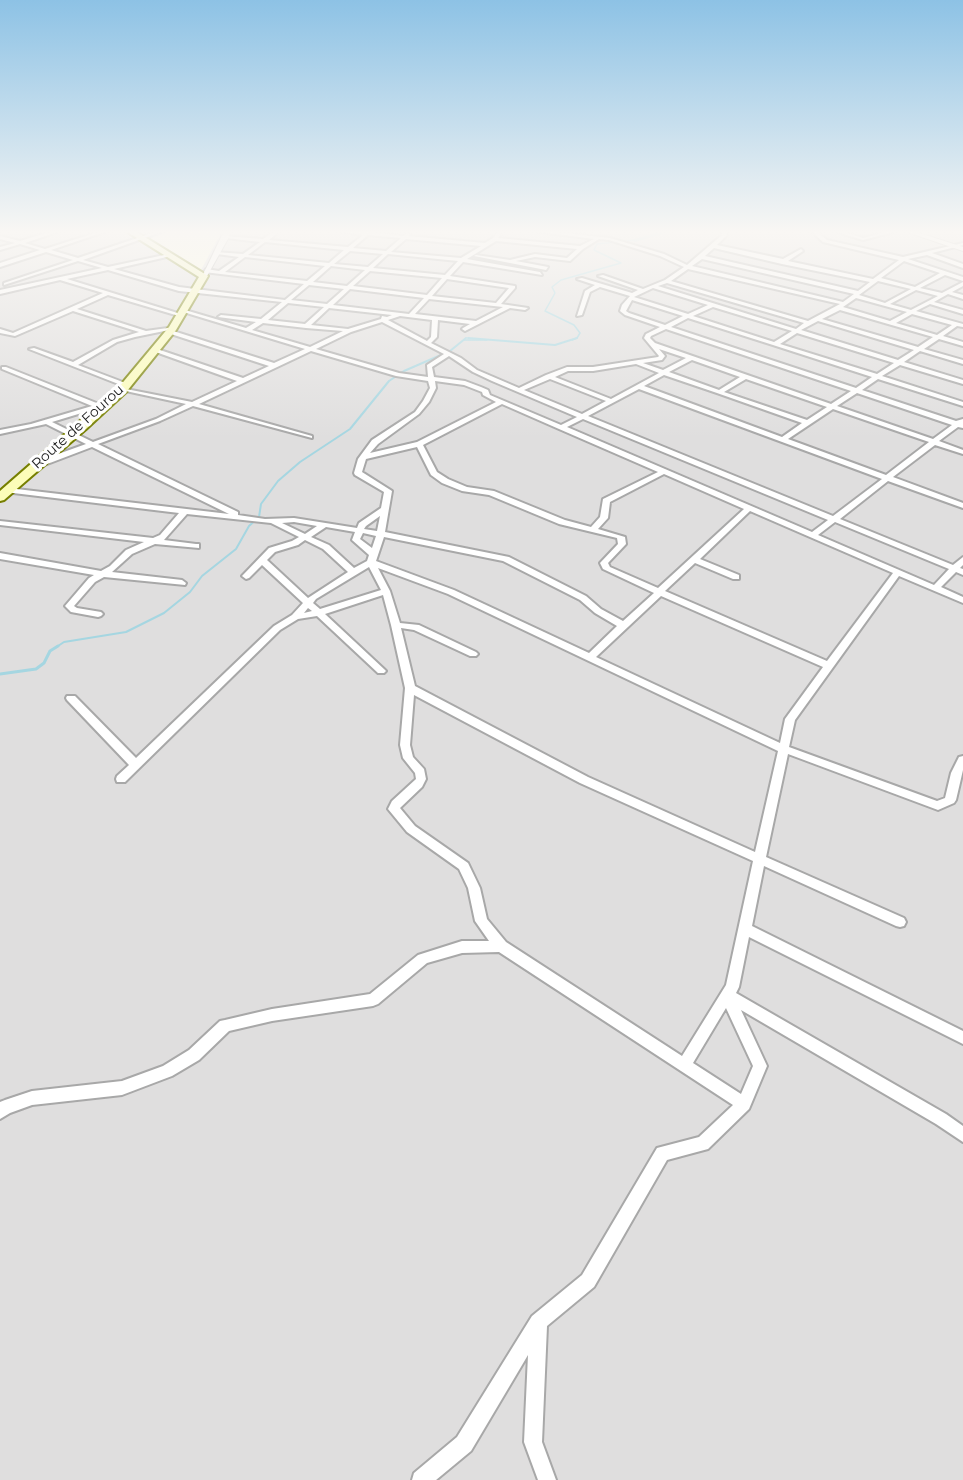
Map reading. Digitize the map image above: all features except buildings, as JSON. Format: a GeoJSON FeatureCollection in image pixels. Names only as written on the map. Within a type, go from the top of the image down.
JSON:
{"type":"FeatureCollection","features":[{"type":"Feature","properties":{"kind":"main road","name":"Route de Fourou"},"geometry":{"type":"LineString","coordinates":[[5,489],[73,435],[125,387],[172,330],[190,300]]}},
{"type":"Feature","properties":{"kind":"street"},"geometry":{"type":"LineString","coordinates":[[0,331],[13,335],[93,300]]}},
{"type":"Feature","properties":{"kind":"street"},"geometry":{"type":"LineString","coordinates":[[134,300],[182,313],[349,331]]}},
{"type":"Feature","properties":{"kind":"street"},"geometry":{"type":"LineString","coordinates":[[278,300],[477,323]]}},
{"type":"Feature","properties":{"kind":"street"},"geometry":{"type":"LineString","coordinates":[[306,326],[335,300]]}},
{"type":"Feature","properties":{"kind":"street"},"geometry":{"type":"LineString","coordinates":[[411,315],[425,300]]}},
{"type":"Feature","properties":{"kind":"street"},"geometry":{"type":"LineString","coordinates":[[468,300],[525,308]]}},
{"type":"Feature","properties":{"kind":"street"},"geometry":{"type":"LineString","coordinates":[[498,304],[501,300]]}},
{"type":"Feature","properties":{"kind":"street"},"geometry":{"type":"LineString","coordinates":[[579,315],[585,300]]}},
{"type":"Feature","properties":{"kind":"street"},"geometry":{"type":"LineString","coordinates":[[630,300],[623,311],[627,314],[856,391],[961,423]]}},
{"type":"Feature","properties":{"kind":"street"},"geometry":{"type":"LineString","coordinates":[[641,300],[963,404]]}},
{"type":"Feature","properties":{"kind":"street"},"geometry":{"type":"LineString","coordinates":[[696,300],[963,382]]}},
{"type":"Feature","properties":{"kind":"street"},"geometry":{"type":"LineString","coordinates":[[732,300],[809,323]]}},
{"type":"Feature","properties":{"kind":"street"},"geometry":{"type":"LineString","coordinates":[[820,300],[963,344]]}},
{"type":"Feature","properties":{"kind":"street"},"geometry":{"type":"LineString","coordinates":[[775,344],[849,300]]}},
{"type":"Feature","properties":{"kind":"street"},"geometry":{"type":"LineString","coordinates":[[875,300],[960,325]]}},
{"type":"Feature","properties":{"kind":"street"},"geometry":{"type":"LineString","coordinates":[[886,304],[893,300]]}},
{"type":"Feature","properties":{"kind":"street"},"geometry":{"type":"LineString","coordinates":[[891,323],[932,300]]}},
{"type":"Feature","properties":{"kind":"street"},"geometry":{"type":"LineString","coordinates":[[247,330],[263,321],[286,301]]}},
{"type":"Feature","properties":{"kind":"street"},"geometry":{"type":"LineString","coordinates":[[928,302],[963,312]]}},
{"type":"Feature","properties":{"kind":"street"},"geometry":{"type":"LineString","coordinates":[[519,390],[567,369],[592,369],[662,356],[647,338],[648,335],[712,305]]}},
{"type":"Feature","properties":{"kind":"street"},"geometry":{"type":"LineString","coordinates":[[465,329],[509,306]]}},
{"type":"Feature","properties":{"kind":"street"},"geometry":{"type":"LineString","coordinates":[[73,309],[151,334]]}},
{"type":"Feature","properties":{"kind":"street"},"geometry":{"type":"LineString","coordinates":[[382,320],[385,312]]}},
{"type":"Feature","properties":{"kind":"street"},"geometry":{"type":"LineString","coordinates":[[37,465],[193,404],[308,348],[349,331],[401,314]]}},
{"type":"Feature","properties":{"kind":"street"},"geometry":{"type":"LineString","coordinates":[[197,315],[398,375],[432,378],[479,388],[488,396],[501,402],[961,600]]}},
{"type":"Feature","properties":{"kind":"street"},"geometry":{"type":"LineString","coordinates":[[427,344],[434,337],[435,318]]}},
{"type":"Feature","properties":{"kind":"street"},"geometry":{"type":"LineString","coordinates":[[817,319],[963,362]]}},
{"type":"Feature","properties":{"kind":"street"},"geometry":{"type":"LineString","coordinates":[[382,320],[440,351],[459,358],[475,371],[494,380],[960,570]]}},
{"type":"Feature","properties":{"kind":"street"},"geometry":{"type":"LineString","coordinates":[[783,439],[938,336],[960,325]]}},
{"type":"Feature","properties":{"kind":"street"},"geometry":{"type":"LineString","coordinates":[[73,365],[98,352],[104,346],[134,335],[172,330],[273,365]]}},
{"type":"Feature","properties":{"kind":"street"},"geometry":{"type":"LineString","coordinates":[[654,345],[963,452]]}},
{"type":"Feature","properties":{"kind":"street"},"geometry":{"type":"LineString","coordinates":[[32,349],[125,387],[310,438]]}},
{"type":"Feature","properties":{"kind":"street"},"geometry":{"type":"LineString","coordinates":[[155,350],[242,380]]}},
{"type":"Feature","properties":{"kind":"street"},"geometry":{"type":"LineString","coordinates":[[122,779],[277,628],[296,617],[313,597],[373,558],[381,534],[388,491],[358,473],[364,457],[375,442],[417,413],[426,402],[433,388],[429,366],[449,354]]}},
{"type":"Feature","properties":{"kind":"street"},"geometry":{"type":"LineString","coordinates":[[561,428],[691,358]]}},
{"type":"Feature","properties":{"kind":"street"},"geometry":{"type":"LineString","coordinates":[[636,362],[808,423]]}},
{"type":"Feature","properties":{"kind":"street"},"geometry":{"type":"LineString","coordinates":[[4,368],[104,406]]}},
{"type":"Feature","properties":{"kind":"street"},"geometry":{"type":"LineString","coordinates":[[548,376],[611,401]]}},
{"type":"Feature","properties":{"kind":"street"},"geometry":{"type":"LineString","coordinates":[[719,392],[746,377]]}},
{"type":"Feature","properties":{"kind":"street"},"geometry":{"type":"LineString","coordinates":[[479,388],[494,380]]}},
{"type":"Feature","properties":{"kind":"street"},"geometry":{"type":"LineString","coordinates":[[638,386],[963,506]]}},
{"type":"Feature","properties":{"kind":"street"},"geometry":{"type":"LineString","coordinates":[[364,457],[419,444],[501,402]]}},
{"type":"Feature","properties":{"kind":"street"},"geometry":{"type":"LineString","coordinates":[[0,432],[104,406]]}},
{"type":"Feature","properties":{"kind":"street"},"geometry":{"type":"LineString","coordinates":[[47,422],[252,519]]}},
{"type":"Feature","properties":{"kind":"street"},"geometry":{"type":"LineString","coordinates":[[812,536],[961,423]]}},
{"type":"Feature","properties":{"kind":"street"},"geometry":{"type":"LineString","coordinates":[[419,444],[434,473],[445,481],[465,489],[491,493],[562,522],[621,537],[623,540],[604,563],[607,569],[829,666]]}},
{"type":"Feature","properties":{"kind":"street"},"geometry":{"type":"LineString","coordinates":[[593,529],[604,518],[606,501],[663,472]]}},
{"type":"Feature","properties":{"kind":"street"},"geometry":{"type":"LineString","coordinates":[[5,489],[252,519],[294,520],[381,534],[506,559],[583,598],[598,611],[622,625]]}},
{"type":"Feature","properties":{"kind":"street"},"geometry":{"type":"LineString","coordinates":[[386,508],[371,516],[362,525],[356,540],[373,558],[386,591],[410,688],[405,745],[408,758],[420,772],[421,778],[394,809],[411,829],[464,866],[474,888],[481,921],[501,946],[744,1104]]}},
{"type":"Feature","properties":{"kind":"street"},"geometry":{"type":"LineString","coordinates":[[589,658],[748,508]]}},
{"type":"Feature","properties":{"kind":"street"},"geometry":{"type":"LineString","coordinates":[[98,614],[69,606],[92,580],[129,552],[154,542],[174,527],[185,511]]}},
{"type":"Feature","properties":{"kind":"street"},"geometry":{"type":"LineString","coordinates":[[271,520],[326,547],[353,572]]}},
{"type":"Feature","properties":{"kind":"street"},"geometry":{"type":"LineString","coordinates":[[0,523],[196,546]]}},
{"type":"Feature","properties":{"kind":"street"},"geometry":{"type":"LineString","coordinates":[[246,576],[272,550],[306,537],[324,525]]}},
{"type":"Feature","properties":{"kind":"street"},"geometry":{"type":"LineString","coordinates":[[0,556],[183,583]]}},
{"type":"Feature","properties":{"kind":"street"},"geometry":{"type":"LineString","coordinates":[[373,558],[451,592],[784,749],[938,806],[950,800],[956,773],[962,763]]}},
{"type":"Feature","properties":{"kind":"street"},"geometry":{"type":"LineString","coordinates":[[693,559],[736,577]]}},
{"type":"Feature","properties":{"kind":"street"},"geometry":{"type":"LineString","coordinates":[[262,560],[381,671]]}},
{"type":"Feature","properties":{"kind":"street"},"geometry":{"type":"LineString","coordinates":[[935,589],[960,570],[963,560]]}},
{"type":"Feature","properties":{"kind":"street"},"geometry":{"type":"LineString","coordinates":[[684,1065],[732,987],[790,719],[897,573]]}},
{"type":"Feature","properties":{"kind":"street"},"geometry":{"type":"LineString","coordinates":[[296,617],[318,613],[386,591]]}},
{"type":"Feature","properties":{"kind":"street"},"geometry":{"type":"LineString","coordinates":[[396,625],[416,627],[473,654]]}},
{"type":"Feature","properties":{"kind":"street"},"geometry":{"type":"LineString","coordinates":[[410,688],[584,780],[900,922]]}},
{"type":"Feature","properties":{"kind":"street"},"geometry":{"type":"LineString","coordinates":[[71,698],[136,765]]}},
{"type":"Feature","properties":{"kind":"street"},"geometry":{"type":"LineString","coordinates":[[744,928],[963,1038]]}},
{"type":"Feature","properties":{"kind":"street"},"geometry":{"type":"LineString","coordinates":[[0,1112],[5,1107],[32,1098],[122,1088],[167,1071],[194,1055],[225,1026],[272,1015],[373,1000],[423,959],[462,947],[501,946]]}},
{"type":"Feature","properties":{"kind":"street"},"geometry":{"type":"LineString","coordinates":[[420,1480],[464,1444],[538,1322],[588,1281],[662,1153],[703,1144],[744,1104],[760,1066],[727,995]]}},
{"type":"Feature","properties":{"kind":"street"},"geometry":{"type":"LineString","coordinates":[[727,995],[941,1119],[963,1135]]}},
{"type":"Feature","properties":{"kind":"street"},"geometry":{"type":"LineString","coordinates":[[538,1322],[533,1442],[547,1480]]}},
{"type":"Feature","properties":{"kind":"shaded area"},"geometry":{"type":"Polygon","coordinates":[[[0,300],[963,300],[963,1480],[0,1480],[0,300]]]}},
{"type":"Feature","properties":{"kind":"waterway"},"geometry":{"type":"LineString","coordinates":[[551,300],[545,311],[574,325],[580,333],[577,338]]}},
{"type":"Feature","properties":{"kind":"waterway"},"geometry":{"type":"LineString","coordinates":[[58,646],[64,642],[126,632],[164,613],[190,592],[202,576],[236,549],[249,526],[259,517],[261,504],[278,481],[300,462],[350,429],[389,381],[404,371],[450,351],[466,338]]}},
{"type":"Feature","properties":{"kind":"waterway"},"geometry":{"type":"LineString","coordinates":[[468,338],[555,345],[577,338]]}},
{"type":"Feature","properties":{"kind":"waterway"},"geometry":{"type":"LineString","coordinates":[[572,340],[577,338]]}},
{"type":"Feature","properties":{"kind":"waterway"},"geometry":{"type":"LineString","coordinates":[[464,340],[487,340]]}},
{"type":"Feature","properties":{"kind":"waterway"},"geometry":{"type":"LineString","coordinates":[[0,674],[36,669],[44,663],[50,651],[58,646]]}}]}
